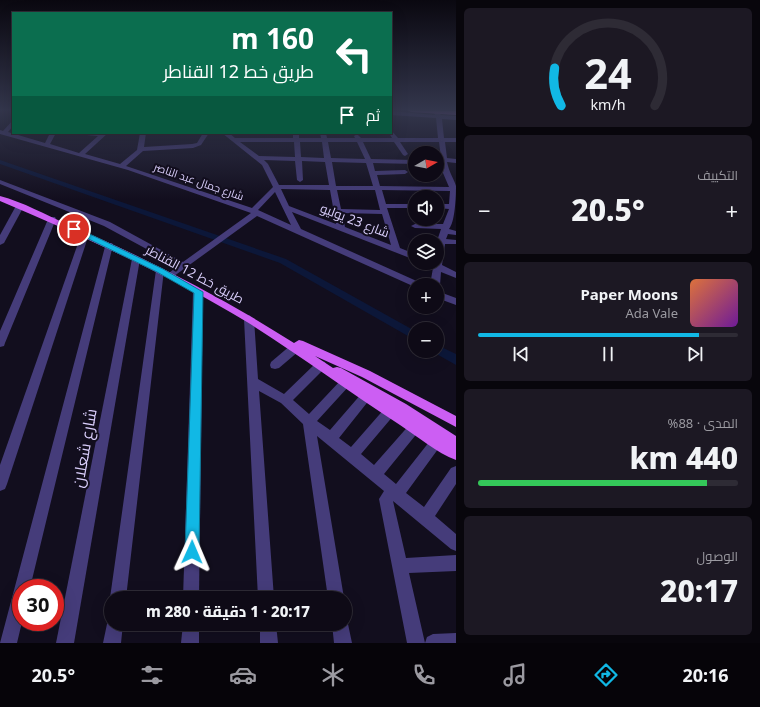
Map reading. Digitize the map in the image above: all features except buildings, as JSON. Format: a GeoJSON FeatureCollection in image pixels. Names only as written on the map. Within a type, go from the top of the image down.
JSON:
{"type":"FeatureCollection","features":[{"type":"Feature","properties":{"kind":"main road","name":"طريق خط 12 القناطر"},"geometry":{"type":"LineString","coordinates":[[0,198],[52,219],[109,245],[165,273],[249,319],[313,355],[321,365],[345,383],[456,454]]}},
{"type":"Feature","properties":{"kind":"main road","name":"طريق خط 12 القناطر"},"geometry":{"type":"LineString","coordinates":[[266,329],[295,348],[366,374],[456,422]]}},
{"type":"Feature","properties":{"kind":"main road"},"geometry":{"type":"LineString","coordinates":[[313,355],[456,430]]}},
{"type":"Feature","properties":{"kind":"main road"},"geometry":{"type":"LineString","coordinates":[[313,355],[395,404],[456,443]]}},
{"type":"Feature","properties":{"kind":"street","name":"شارع جمال عبد الناصر"},"geometry":{"type":"LineString","coordinates":[[34,140],[121,167],[255,212],[297,230]]}},
{"type":"Feature","properties":{"kind":"street"},"geometry":{"type":"LineString","coordinates":[[47,145],[49,140]]}},
{"type":"Feature","properties":{"kind":"street"},"geometry":{"type":"LineString","coordinates":[[80,155],[96,140]]}},
{"type":"Feature","properties":{"kind":"street"},"geometry":{"type":"LineString","coordinates":[[141,149],[142,140]]}},
{"type":"Feature","properties":{"kind":"street"},"geometry":{"type":"LineString","coordinates":[[121,167],[141,149],[193,146],[199,144],[202,140]]}},
{"type":"Feature","properties":{"kind":"street"},"geometry":{"type":"LineString","coordinates":[[238,140],[264,164],[297,230],[408,280]]}},
{"type":"Feature","properties":{"kind":"street"},"geometry":{"type":"LineString","coordinates":[[296,140],[300,180]]}},
{"type":"Feature","properties":{"kind":"street"},"geometry":{"type":"LineString","coordinates":[[325,140],[341,228]]}},
{"type":"Feature","properties":{"kind":"street"},"geometry":{"type":"LineString","coordinates":[[359,140],[369,161],[397,250]]}},
{"type":"Feature","properties":{"kind":"street"},"geometry":{"type":"LineString","coordinates":[[396,140],[405,154]]}},
{"type":"Feature","properties":{"kind":"street"},"geometry":{"type":"LineString","coordinates":[[442,140],[442,146]]}},
{"type":"Feature","properties":{"kind":"street"},"geometry":{"type":"LineString","coordinates":[[259,158],[408,162]]}},
{"type":"Feature","properties":{"kind":"street"},"geometry":{"type":"LineString","coordinates":[[444,161],[456,160]]}},
{"type":"Feature","properties":{"kind":"street"},"geometry":{"type":"LineString","coordinates":[[391,161],[397,172]]}},
{"type":"Feature","properties":{"kind":"street"},"geometry":{"type":"LineString","coordinates":[[444,167],[455,189],[454,207],[444,234]]}},
{"type":"Feature","properties":{"kind":"street"},"geometry":{"type":"LineString","coordinates":[[372,173],[405,172]]}},
{"type":"Feature","properties":{"kind":"street"},"geometry":{"type":"LineString","coordinates":[[446,173],[456,173]]}},
{"type":"Feature","properties":{"kind":"street"},"geometry":{"type":"LineString","coordinates":[[0,182],[107,224],[184,266]]}},
{"type":"Feature","properties":{"kind":"street"},"geometry":{"type":"LineString","coordinates":[[119,591],[165,273],[184,266],[244,222],[276,188],[334,187],[455,189]]}},
{"type":"Feature","properties":{"kind":"street"},"geometry":{"type":"LineString","coordinates":[[0,243],[20,206]]}},
{"type":"Feature","properties":{"kind":"street"},"geometry":{"type":"LineString","coordinates":[[444,206],[454,207]]}},
{"type":"Feature","properties":{"kind":"street","name":"شارع 23 يوليو"},"geometry":{"type":"LineString","coordinates":[[285,207],[408,254]]}},
{"type":"Feature","properties":{"kind":"street"},"geometry":{"type":"LineString","coordinates":[[338,211],[408,207]]}},
{"type":"Feature","properties":{"kind":"street"},"geometry":{"type":"LineString","coordinates":[[0,343],[52,219]]}},
{"type":"Feature","properties":{"kind":"street"},"geometry":{"type":"LineString","coordinates":[[415,226],[446,229],[456,233]]}},
{"type":"Feature","properties":{"kind":"street"},"geometry":{"type":"LineString","coordinates":[[0,484],[85,234]]}},
{"type":"Feature","properties":{"kind":"street"},"geometry":{"type":"LineString","coordinates":[[444,241],[456,242]]}},
{"type":"Feature","properties":{"kind":"street"},"geometry":{"type":"LineString","coordinates":[[24,579],[109,245]]}},
{"type":"Feature","properties":{"kind":"street","name":"شارع شعلان"},"geometry":{"type":"LineString","coordinates":[[65,643],[136,259]]}},
{"type":"Feature","properties":{"kind":"street"},"geometry":{"type":"LineString","coordinates":[[444,269],[456,275]]}},
{"type":"Feature","properties":{"kind":"street"},"geometry":{"type":"LineString","coordinates":[[191,591],[198,292]]}},
{"type":"Feature","properties":{"kind":"street"},"geometry":{"type":"LineString","coordinates":[[444,297],[456,302]]}},
{"type":"Feature","properties":{"kind":"street"},"geometry":{"type":"LineString","coordinates":[[249,319],[266,591]]}},
{"type":"Feature","properties":{"kind":"street"},"geometry":{"type":"LineString","coordinates":[[275,366],[295,348]]}},
{"type":"Feature","properties":{"kind":"street"},"geometry":{"type":"LineString","coordinates":[[285,400],[321,365]]}},
{"type":"Feature","properties":{"kind":"street"},"geometry":{"type":"LineString","coordinates":[[254,382],[285,400],[309,422],[352,455],[456,544]]}},
{"type":"Feature","properties":{"kind":"street"},"geometry":{"type":"LineString","coordinates":[[309,422],[345,383]]}},
{"type":"Feature","properties":{"kind":"street"},"geometry":{"type":"LineString","coordinates":[[331,438],[366,396]]}},
{"type":"Feature","properties":{"kind":"street"},"geometry":{"type":"LineString","coordinates":[[352,455],[390,411]]}},
{"type":"Feature","properties":{"kind":"street"},"geometry":{"type":"LineString","coordinates":[[309,422],[335,591]]}},
{"type":"Feature","properties":{"kind":"street"},"geometry":{"type":"LineString","coordinates":[[374,474],[415,427]]}},
{"type":"Feature","properties":{"kind":"street"},"geometry":{"type":"LineString","coordinates":[[416,643],[386,500],[395,492],[437,441]]}},
{"type":"Feature","properties":{"kind":"street"},"geometry":{"type":"LineString","coordinates":[[425,518],[456,472]]}},
{"type":"Feature","properties":{"kind":"street"},"geometry":{"type":"LineString","coordinates":[[399,566],[456,563]]}},
{"type":"Feature","properties":{"kind":"street"},"geometry":{"type":"LineString","coordinates":[[8,643],[12,626]]}},
{"type":"Feature","properties":{"kind":"street"},"geometry":{"type":"LineString","coordinates":[[112,643],[113,631]]}},
{"type":"Feature","properties":{"kind":"street"},"geometry":{"type":"LineString","coordinates":[[190,643],[191,631]]}},
{"type":"Feature","properties":{"kind":"street"},"geometry":{"type":"LineString","coordinates":[[268,631],[269,643]]}},
{"type":"Feature","properties":{"kind":"street"},"geometry":{"type":"LineString","coordinates":[[341,631],[343,643]]}},
{"type":"Feature","properties":{"kind":"street"},"geometry":{"type":"LineString","coordinates":[[433,643],[456,642]]}},
{"type":"Feature","properties":{"kind":"waterway"},"geometry":{"type":"LineString","coordinates":[[0,162],[283,261],[408,332]]}},
{"type":"Feature","properties":{"kind":"waterway"},"geometry":{"type":"LineString","coordinates":[[444,353],[456,360]]}},
{"type":"Feature","properties":{"kind":"route"},"geometry":{"type":"LineString","coordinates":[[74,229],[160,270],[198,292],[192,552]]}}]}
